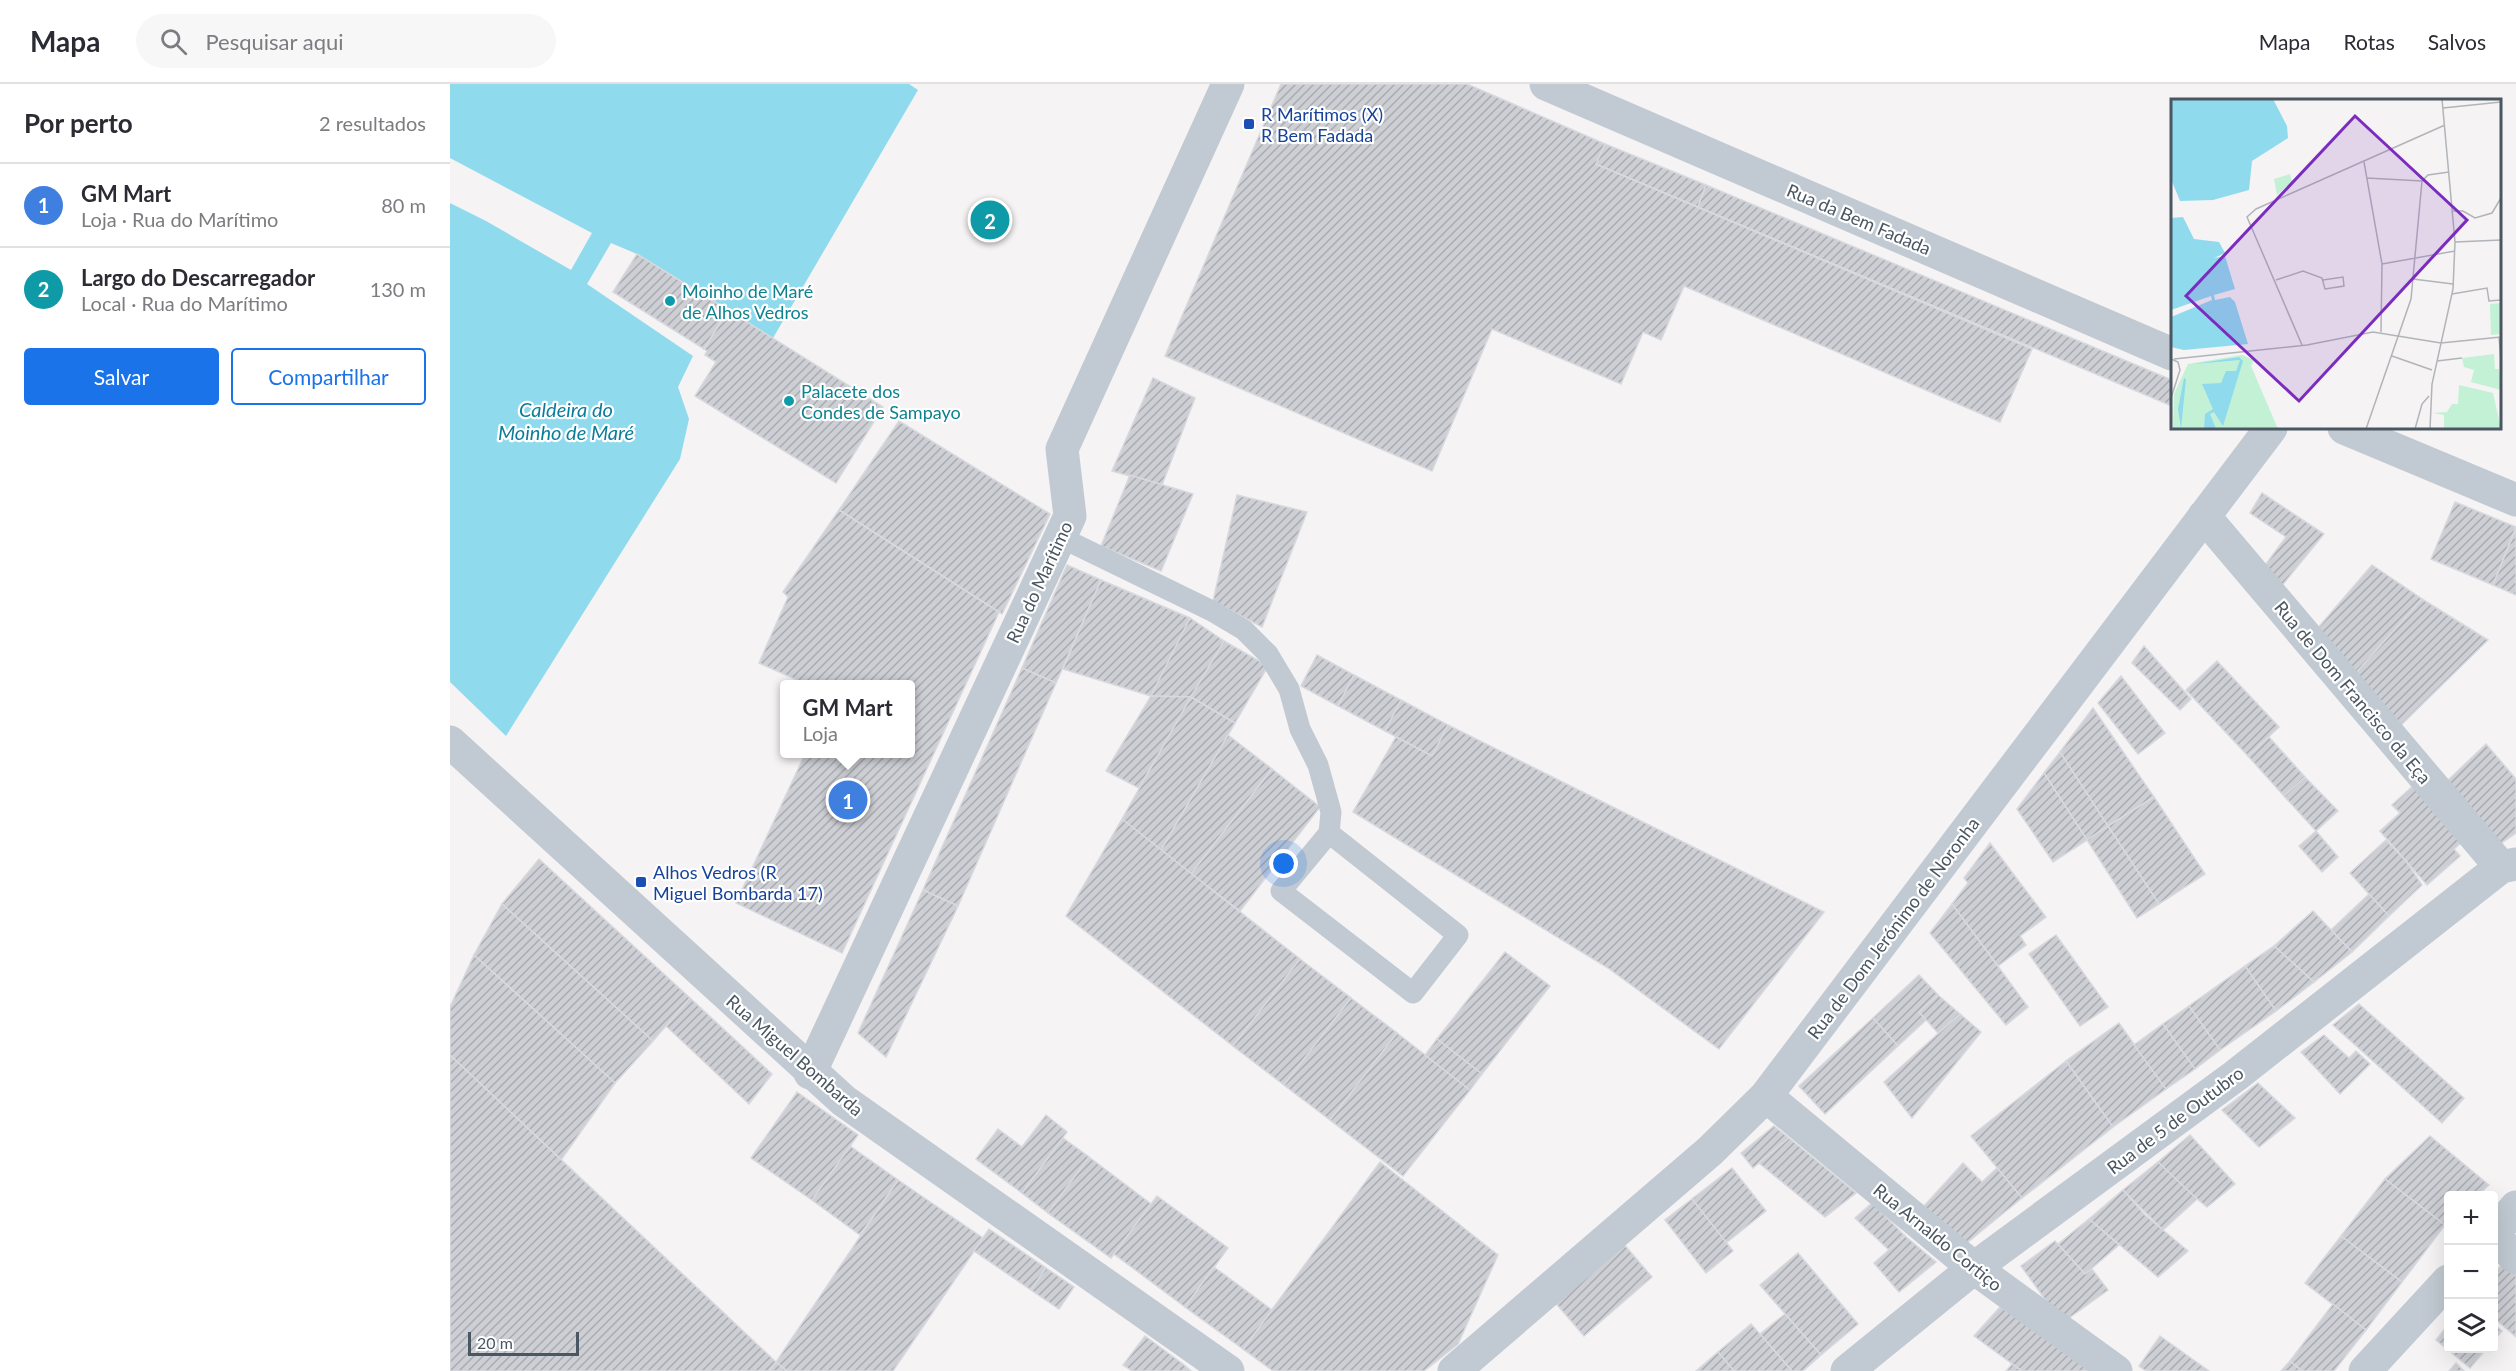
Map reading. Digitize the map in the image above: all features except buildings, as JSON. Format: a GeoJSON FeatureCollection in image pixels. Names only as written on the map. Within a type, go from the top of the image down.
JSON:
{"type":"FeatureCollection","features":[{"type":"Feature","properties":{"kind":"street","name":"Rua do Marítimo"},"geometry":{"type":"LineString","coordinates":[[810,1073],[1070,516],[1062,449],[1228,84]]}},
{"type":"Feature","properties":{"kind":"street","name":"Rua da Bem Fadada"},"geometry":{"type":"LineString","coordinates":[[1546,84],[2171,354]]}},
{"type":"Feature","properties":{"kind":"street","name":"Rua de Dom Jerónimo de Noronha"},"geometry":{"type":"LineString","coordinates":[[1454,1371],[1710,1151],[1766,1096],[2270,429]]}},
{"type":"Feature","properties":{"kind":"street"},"geometry":{"type":"LineString","coordinates":[[2346,429],[2516,500]]}},
{"type":"Feature","properties":{"kind":"street","name":"Rua de Dom Francisco da Eça"},"geometry":{"type":"LineString","coordinates":[[2204,516],[2509,865]]}},
{"type":"Feature","properties":{"kind":"street","name":"Rua Miguel Bombarda"},"geometry":{"type":"LineString","coordinates":[[450,742],[810,1073],[844,1101],[1228,1371]]}},
{"type":"Feature","properties":{"kind":"street","name":"Rua de 5 de Outubro"},"geometry":{"type":"LineString","coordinates":[[1849,1370],[1974,1268],[2235,1076],[2509,865]]}},
{"type":"Feature","properties":{"kind":"street","name":"Rua Arnaldo Cortiço"},"geometry":{"type":"LineString","coordinates":[[1766,1096],[1974,1268],[2116,1371]]}},
{"type":"Feature","properties":{"kind":"street"},"geometry":{"type":"LineString","coordinates":[[2498,1228],[2516,1207]]}},
{"type":"Feature","properties":{"kind":"street"},"geometry":{"type":"LineString","coordinates":[[2498,1239],[2516,1258]]}},
{"type":"Feature","properties":{"kind":"street"},"geometry":{"type":"LineString","coordinates":[[2366,1371],[2444,1285]]}},
{"type":"Feature","properties":{"kind":"lane"},"geometry":{"type":"LineString","coordinates":[[1060,537],[1212,611],[1244,630],[1268,654],[1289,689],[1300,729],[1318,765],[1331,812],[1329,833],[1281,891],[1413,993],[1458,935],[1329,833]]}},
{"type":"Feature","properties":{"kind":"water","name":"Caldeira do Moinho de Maré"},"geometry":{"type":"Polygon","coordinates":[[[450,84],[909,84],[918,90],[773,338],[637,254],[611,243],[587,284],[693,356],[678,387],[689,419],[680,459],[506,736],[450,682],[450,203],[571,270],[592,233],[450,158],[450,84]]]}},
{"type":"Feature","properties":{"kind":"place","name":"R Marítimos (X) R Bem Fadada"},"geometry":{"type":"Point","coordinates":[1249,124]}},
{"type":"Feature","properties":{"kind":"place","name":"Largo do Descarregador"},"geometry":{"type":"Point","coordinates":[990,220]}},
{"type":"Feature","properties":{"kind":"place","name":"Moinho de Maré de Alhos Vedros"},"geometry":{"type":"Point","coordinates":[670,301]}},
{"type":"Feature","properties":{"kind":"place","name":"Palacete dos Condes de Sampayo"},"geometry":{"type":"Point","coordinates":[789,401]}},
{"type":"Feature","properties":{"kind":"place","name":"GM Mart"},"geometry":{"type":"Point","coordinates":[848,800]}},
{"type":"Feature","properties":{"kind":"place","name":"Alhos Vedros (R Miguel Bombarda 17)"},"geometry":{"type":"Point","coordinates":[641,882]}}]}
